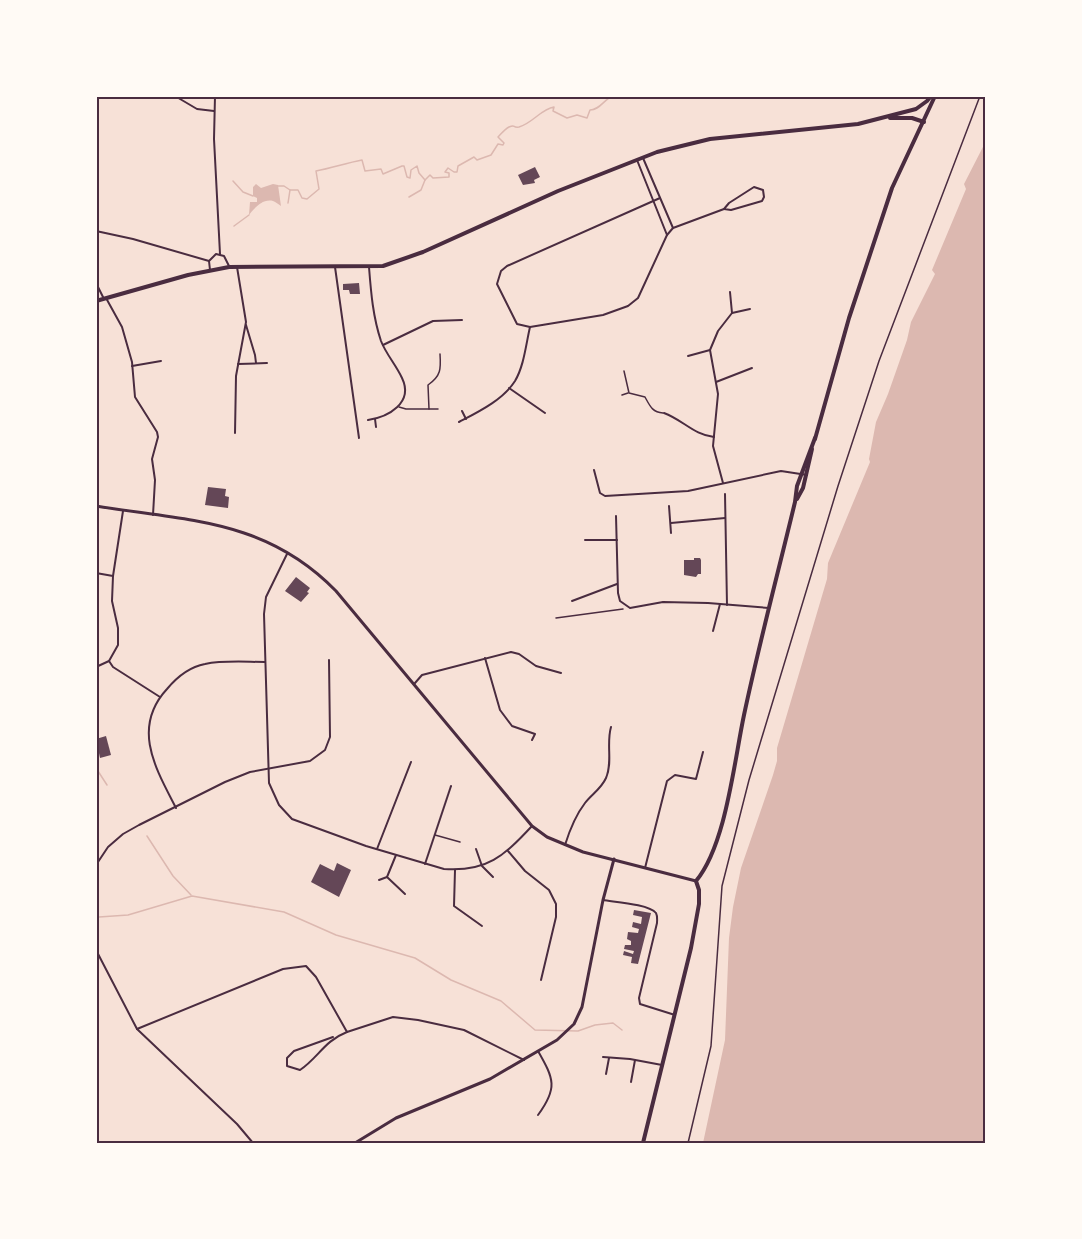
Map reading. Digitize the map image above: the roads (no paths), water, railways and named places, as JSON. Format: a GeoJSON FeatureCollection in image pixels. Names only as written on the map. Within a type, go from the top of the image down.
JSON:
{"type":"FeatureCollection","features":[{"type":"Feature","properties":{"kind":"main road"},"geometry":{"type":"LineString","coordinates":[[96,301],[229,267],[383,266],[423,252],[558,191],[637,160],[687,144],[710,139],[840,128],[916,109],[933,96]]}},
{"type":"Feature","properties":{"kind":"main road"},"geometry":{"type":"LineString","coordinates":[[795,502],[807,475],[815,438],[849,318],[892,188],[924,122],[933,96]]}},
{"type":"Feature","properties":{"kind":"main road"},"geometry":{"type":"LineString","coordinates":[[916,109],[928,113]]}},
{"type":"Feature","properties":{"kind":"main road"},"geometry":{"type":"LineString","coordinates":[[885,118],[912,118],[924,122]]}},
{"type":"Feature","properties":{"kind":"main road"},"geometry":{"type":"LineString","coordinates":[[642,1143],[692,948],[699,904],[699,890],[696,881],[713,853],[720,833],[744,714],[801,474],[815,438]]}},
{"type":"Feature","properties":{"kind":"street"},"geometry":{"type":"LineString","coordinates":[[175,96],[197,109],[214,111]]}},
{"type":"Feature","properties":{"kind":"street"},"geometry":{"type":"LineString","coordinates":[[215,96],[214,139],[220,254]]}},
{"type":"Feature","properties":{"kind":"street"},"geometry":{"type":"LineString","coordinates":[[643,158],[673,228]]}},
{"type":"Feature","properties":{"kind":"street"},"geometry":{"type":"LineString","coordinates":[[637,160],[667,235]]}},
{"type":"Feature","properties":{"kind":"street"},"geometry":{"type":"LineString","coordinates":[[660,198],[507,266],[501,272],[497,284],[517,324],[530,327],[603,315],[628,306],[638,298],[667,235],[673,228],[724,209],[749,189],[758,188],[764,194],[760,202],[731,210],[724,209]]}},
{"type":"Feature","properties":{"kind":"street"},"geometry":{"type":"LineString","coordinates":[[96,231],[209,261]]}},
{"type":"Feature","properties":{"kind":"street"},"geometry":{"type":"LineString","coordinates":[[210,270],[209,261],[213,255],[220,254],[227,259],[229,267]]}},
{"type":"Feature","properties":{"kind":"street"},"geometry":{"type":"LineString","coordinates":[[237,267],[246,322],[256,363]]}},
{"type":"Feature","properties":{"kind":"street"},"geometry":{"type":"LineString","coordinates":[[335,267],[359,438]]}},
{"type":"Feature","properties":{"kind":"street"},"geometry":{"type":"LineString","coordinates":[[368,420],[389,414],[399,408],[405,390],[403,379],[383,345],[373,311],[369,267]]}},
{"type":"Feature","properties":{"kind":"street"},"geometry":{"type":"LineString","coordinates":[[96,283],[122,327],[132,366],[135,397],[154,424],[158,437],[152,459],[155,480],[153,515]]}},
{"type":"Feature","properties":{"kind":"street"},"geometry":{"type":"LineString","coordinates":[[730,292],[732,313]]}},
{"type":"Feature","properties":{"kind":"street"},"geometry":{"type":"LineString","coordinates":[[723,483],[714,452],[718,407],[710,350],[718,330],[732,313],[750,309]]}},
{"type":"Feature","properties":{"kind":"street"},"geometry":{"type":"LineString","coordinates":[[383,345],[433,321],[462,320]]}},
{"type":"Feature","properties":{"kind":"street"},"geometry":{"type":"LineString","coordinates":[[235,433],[238,364],[246,322]]}},
{"type":"Feature","properties":{"kind":"street"},"geometry":{"type":"LineString","coordinates":[[459,422],[486,406],[509,388],[520,369],[530,327]]}},
{"type":"Feature","properties":{"kind":"street"},"geometry":{"type":"LineString","coordinates":[[688,356],[710,350]]}},
{"type":"Feature","properties":{"kind":"street"},"geometry":{"type":"LineString","coordinates":[[132,366],[160,361]]}},
{"type":"Feature","properties":{"kind":"street"},"geometry":{"type":"LineString","coordinates":[[238,364],[267,363]]}},
{"type":"Feature","properties":{"kind":"street"},"geometry":{"type":"LineString","coordinates":[[716,382],[752,368]]}},
{"type":"Feature","properties":{"kind":"street"},"geometry":{"type":"LineString","coordinates":[[509,388],[545,413]]}},
{"type":"Feature","properties":{"kind":"street"},"geometry":{"type":"LineString","coordinates":[[462,411],[465,418]]}},
{"type":"Feature","properties":{"kind":"street"},"geometry":{"type":"LineString","coordinates":[[664,413],[676,417],[702,436],[714,437]]}},
{"type":"Feature","properties":{"kind":"street"},"geometry":{"type":"LineString","coordinates":[[375,419],[376,427]]}},
{"type":"Feature","properties":{"kind":"street"},"geometry":{"type":"LineString","coordinates":[[594,470],[600,493],[605,496],[688,490],[781,471],[807,475]]}},
{"type":"Feature","properties":{"kind":"street"},"geometry":{"type":"LineString","coordinates":[[725,494],[727,605]]}},
{"type":"Feature","properties":{"kind":"street"},"geometry":{"type":"LineString","coordinates":[[96,506],[225,526],[257,537],[288,552],[321,575],[336,591],[532,826],[547,837],[565,845],[696,881]]}},
{"type":"Feature","properties":{"kind":"street"},"geometry":{"type":"LineString","coordinates":[[669,506],[671,533]]}},
{"type":"Feature","properties":{"kind":"street"},"geometry":{"type":"LineString","coordinates":[[96,666],[109,661],[118,645],[112,602],[113,576],[123,511]]}},
{"type":"Feature","properties":{"kind":"street"},"geometry":{"type":"LineString","coordinates":[[616,516],[617,584],[620,601],[630,608],[663,602],[769,608]]}},
{"type":"Feature","properties":{"kind":"street"},"geometry":{"type":"LineString","coordinates":[[670,523],[725,518]]}},
{"type":"Feature","properties":{"kind":"street"},"geometry":{"type":"LineString","coordinates":[[585,540],[617,540]]}},
{"type":"Feature","properties":{"kind":"street"},"geometry":{"type":"LineString","coordinates":[[288,552],[266,597],[264,614],[268,769],[273,794],[279,805],[292,819],[312,827],[425,864],[455,870],[482,866],[508,851],[532,826]]}},
{"type":"Feature","properties":{"kind":"street"},"geometry":{"type":"LineString","coordinates":[[96,573],[113,576]]}},
{"type":"Feature","properties":{"kind":"street"},"geometry":{"type":"LineString","coordinates":[[572,601],[617,584]]}},
{"type":"Feature","properties":{"kind":"street"},"geometry":{"type":"LineString","coordinates":[[713,631],[720,604]]}},
{"type":"Feature","properties":{"kind":"street"},"geometry":{"type":"LineString","coordinates":[[415,683],[422,675],[511,652],[519,654],[536,666],[561,673]]}},
{"type":"Feature","properties":{"kind":"street"},"geometry":{"type":"LineString","coordinates":[[485,658],[500,710],[512,726],[535,734],[532,740]]}},
{"type":"Feature","properties":{"kind":"street"},"geometry":{"type":"LineString","coordinates":[[96,865],[108,847],[123,834],[225,782],[250,772],[310,761],[322,753],[328,746],[330,737],[329,660]]}},
{"type":"Feature","properties":{"kind":"street"},"geometry":{"type":"LineString","coordinates":[[109,661],[113,667],[160,697]]}},
{"type":"Feature","properties":{"kind":"street"},"geometry":{"type":"LineString","coordinates":[[176,808],[154,766],[149,744],[151,717],[160,697],[179,676],[195,667],[218,662],[265,662]]}},
{"type":"Feature","properties":{"kind":"street"},"geometry":{"type":"LineString","coordinates":[[565,845],[575,817],[587,800],[601,788],[606,777],[609,769],[608,739],[611,728]]}},
{"type":"Feature","properties":{"kind":"street"},"geometry":{"type":"LineString","coordinates":[[696,779],[703,752]]}},
{"type":"Feature","properties":{"kind":"street"},"geometry":{"type":"LineString","coordinates":[[377,849],[411,762]]}},
{"type":"Feature","properties":{"kind":"street"},"geometry":{"type":"LineString","coordinates":[[645,868],[667,781],[675,775],[701,780]]}},
{"type":"Feature","properties":{"kind":"street"},"geometry":{"type":"LineString","coordinates":[[425,864],[451,786]]}},
{"type":"Feature","properties":{"kind":"street"},"geometry":{"type":"LineString","coordinates":[[476,849],[482,866],[493,877]]}},
{"type":"Feature","properties":{"kind":"street"},"geometry":{"type":"LineString","coordinates":[[508,851],[525,871],[549,890],[556,904],[556,917],[542,980]]}},
{"type":"Feature","properties":{"kind":"street"},"geometry":{"type":"LineString","coordinates":[[379,880],[387,877],[396,855]]}},
{"type":"Feature","properties":{"kind":"street"},"geometry":{"type":"LineString","coordinates":[[355,1143],[396,1118],[490,1079],[559,1038],[574,1024],[582,1007],[603,900],[614,859]]}},
{"type":"Feature","properties":{"kind":"street"},"geometry":{"type":"LineString","coordinates":[[455,870],[454,906],[483,926]]}},
{"type":"Feature","properties":{"kind":"street"},"geometry":{"type":"LineString","coordinates":[[387,877],[405,894]]}},
{"type":"Feature","properties":{"kind":"street"},"geometry":{"type":"LineString","coordinates":[[603,900],[652,910],[657,916],[639,992],[640,1005],[675,1015]]}},
{"type":"Feature","properties":{"kind":"street"},"geometry":{"type":"LineString","coordinates":[[96,950],[137,1029],[237,1124],[253,1143]]}},
{"type":"Feature","properties":{"kind":"street"},"geometry":{"type":"LineString","coordinates":[[137,1029],[283,969],[306,966],[316,977],[347,1032]]}},
{"type":"Feature","properties":{"kind":"street"},"geometry":{"type":"LineString","coordinates":[[333,1037],[308,1065],[300,1070],[287,1066],[287,1058],[294,1051],[333,1037],[347,1032],[393,1017],[464,1030],[524,1060]]}},
{"type":"Feature","properties":{"kind":"street"},"geometry":{"type":"LineString","coordinates":[[538,1051],[549,1070],[552,1085],[549,1099],[538,1115]]}},
{"type":"Feature","properties":{"kind":"street"},"geometry":{"type":"LineString","coordinates":[[603,1056],[663,1065]]}},
{"type":"Feature","properties":{"kind":"street"},"geometry":{"type":"LineString","coordinates":[[606,1074],[609,1058]]}},
{"type":"Feature","properties":{"kind":"street"},"geometry":{"type":"LineString","coordinates":[[631,1082],[635,1060]]}},
{"type":"Feature","properties":{"kind":"lane"},"geometry":{"type":"LineString","coordinates":[[429,409],[428,386],[438,379],[441,370],[440,354]]}},
{"type":"Feature","properties":{"kind":"lane"},"geometry":{"type":"LineString","coordinates":[[624,371],[629,393]]}},
{"type":"Feature","properties":{"kind":"lane"},"geometry":{"type":"LineString","coordinates":[[622,395],[629,393],[645,397],[651,409],[664,413]]}},
{"type":"Feature","properties":{"kind":"lane"},"geometry":{"type":"LineString","coordinates":[[399,408],[438,409]]}},
{"type":"Feature","properties":{"kind":"lane"},"geometry":{"type":"LineString","coordinates":[[434,835],[460,842]]}},
{"type":"Feature","properties":{"kind":"waterway"},"geometry":{"type":"LineString","coordinates":[[425,180],[430,175],[433,178],[449,177],[449,173],[445,172],[448,168],[457,172],[458,166],[474,157],[477,160],[491,155],[498,144],[503,145],[504,143],[498,137],[506,129],[524,125],[549,108],[554,107],[553,111],[567,118],[577,115],[587,118],[590,110],[597,108],[613,96]]}},
{"type":"Feature","properties":{"kind":"waterway"},"geometry":{"type":"LineString","coordinates":[[290,190],[298,190],[302,198],[307,199],[319,189],[316,171],[362,160],[365,171],[381,169],[383,174],[404,166],[407,177],[410,178],[411,170],[417,166],[425,180],[421,190],[409,197]]}},
{"type":"Feature","properties":{"kind":"waterway"},"geometry":{"type":"LineString","coordinates":[[233,181],[243,192],[253,196]]}},
{"type":"Feature","properties":{"kind":"waterway"},"geometry":{"type":"LineString","coordinates":[[278,186],[284,186],[290,190],[288,203]]}},
{"type":"Feature","properties":{"kind":"waterway"},"geometry":{"type":"LineString","coordinates":[[234,226],[249,215]]}},
{"type":"Feature","properties":{"kind":"waterway"},"geometry":{"type":"LineString","coordinates":[[96,768],[107,785]]}},
{"type":"Feature","properties":{"kind":"waterway"},"geometry":{"type":"LineString","coordinates":[[147,836],[173,876],[191,895]]}},
{"type":"Feature","properties":{"kind":"waterway"},"geometry":{"type":"LineString","coordinates":[[99,917],[128,915],[192,896],[284,912],[336,935],[415,958],[451,980],[501,1001],[535,1030],[578,1031],[595,1025],[613,1023],[622,1030]]}}]}
